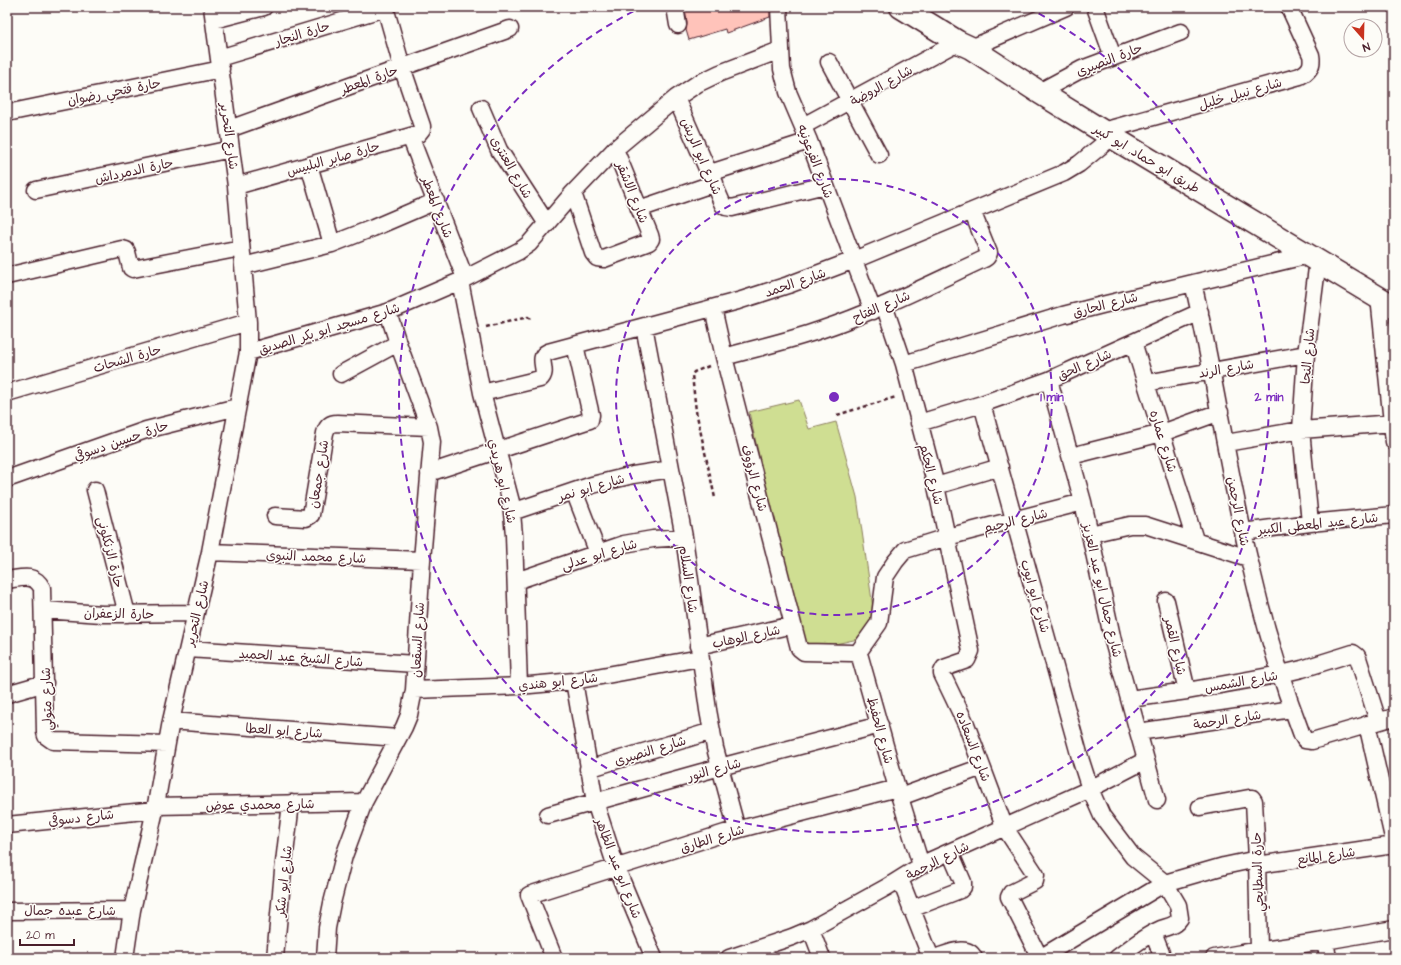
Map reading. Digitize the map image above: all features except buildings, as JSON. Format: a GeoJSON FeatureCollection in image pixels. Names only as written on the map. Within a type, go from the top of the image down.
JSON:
{"type":"FeatureCollection","features":[{"type":"Feature","properties":{"kind":"main road","name":"طريق ابو حماد, ابو كبير"},"geometry":{"type":"LineString","coordinates":[[901,7],[965,45],[1107,134],[1387,302]]}},
{"type":"Feature","properties":{"kind":"street"},"geometry":{"type":"LineString","coordinates":[[213,13],[264,7]]}},
{"type":"Feature","properties":{"kind":"street"},"geometry":{"type":"LineString","coordinates":[[385,7],[402,67],[422,126],[420,132],[410,136]]}},
{"type":"Feature","properties":{"kind":"street","name":"حارة النجار"},"geometry":{"type":"LineString","coordinates":[[220,64],[385,7]]}},
{"type":"Feature","properties":{"kind":"street"},"geometry":{"type":"LineString","coordinates":[[675,7],[678,25]]}},
{"type":"Feature","properties":{"kind":"street","name":"شارع الفرعونيه"},"geometry":{"type":"LineString","coordinates":[[779,7],[780,50],[786,86],[803,126],[854,260],[878,308]]}},
{"type":"Feature","properties":{"kind":"street","name":"شارع الروضة"},"geometry":{"type":"LineString","coordinates":[[803,126],[850,101],[965,45],[1066,7]]}},
{"type":"Feature","properties":{"kind":"street"},"geometry":{"type":"LineString","coordinates":[[1095,7],[1113,56]]}},
{"type":"Feature","properties":{"kind":"street","name":"شارع نبيل خليل"},"geometry":{"type":"LineString","coordinates":[[1107,134],[1306,73],[1311,68],[1311,55],[1289,7]]}},
{"type":"Feature","properties":{"kind":"street","name":"شارع التحرير"},"geometry":{"type":"LineString","coordinates":[[125,958],[132,910],[155,808],[171,721],[210,552],[248,352],[248,322],[236,186],[213,13]]}},
{"type":"Feature","properties":{"kind":"street","name":"حارة المعطر"},"geometry":{"type":"LineString","coordinates":[[229,129],[510,29]]}},
{"type":"Feature","properties":{"kind":"street","name":"حارة النصيرى"},"geometry":{"type":"LineString","coordinates":[[1039,92],[1082,69],[1113,56],[1181,32]]}},
{"type":"Feature","properties":{"kind":"street","name":"شارع مسجد ابو بكر الصديق"},"geometry":{"type":"LineString","coordinates":[[248,352],[388,312],[463,280],[524,248],[615,149],[676,98],[697,84],[720,73],[780,50]]}},
{"type":"Feature","properties":{"kind":"street"},"geometry":{"type":"LineString","coordinates":[[829,62],[879,155]]}},
{"type":"Feature","properties":{"kind":"street","name":"حارة فتحي رضوان"},"geometry":{"type":"LineString","coordinates":[[7,113],[220,64]]}},
{"type":"Feature","properties":{"kind":"street","name":"شارع ابو الريش"},"geometry":{"type":"LineString","coordinates":[[676,98],[723,205],[728,209],[825,185]]}},
{"type":"Feature","properties":{"kind":"street","name":"شارع العنترى"},"geometry":{"type":"LineString","coordinates":[[480,108],[502,154],[547,224]]}},
{"type":"Feature","properties":{"kind":"street","name":"شارع الحمد"},"geometry":{"type":"LineString","coordinates":[[482,393],[540,379],[544,374],[542,358],[543,355],[548,352],[713,308],[788,286],[1064,173],[1079,164],[1107,134]]}},
{"type":"Feature","properties":{"kind":"street","name":"حارة صابر البلبيس"},"geometry":{"type":"LineString","coordinates":[[236,186],[410,136]]}},
{"type":"Feature","properties":{"kind":"street","name":"شارع المعطر"},"geometry":{"type":"LineString","coordinates":[[410,136],[436,201],[463,280]]}},
{"type":"Feature","properties":{"kind":"street"},"geometry":{"type":"LineString","coordinates":[[639,209],[712,178],[809,142]]}},
{"type":"Feature","properties":{"kind":"street","name":"شارع الاشقر"},"geometry":{"type":"LineString","coordinates":[[573,193],[596,258],[604,259],[651,240],[615,149]]}},
{"type":"Feature","properties":{"kind":"street","name":"حارة الدمرداش"},"geometry":{"type":"LineString","coordinates":[[36,190],[231,150]]}},
{"type":"Feature","properties":{"kind":"street"},"geometry":{"type":"LineString","coordinates":[[309,165],[332,244]]}},
{"type":"Feature","properties":{"kind":"street"},"geometry":{"type":"LineString","coordinates":[[243,266],[332,244],[436,201]]}},
{"type":"Feature","properties":{"kind":"street","name":"شارع الفتاح"},"geometry":{"type":"LineString","coordinates":[[724,358],[820,330],[878,308],[987,257],[989,252],[972,211]]}},
{"type":"Feature","properties":{"kind":"street"},"geometry":{"type":"LineString","coordinates":[[7,276],[122,249],[126,250],[131,268],[133,269],[242,248]]}},
{"type":"Feature","properties":{"kind":"street","name":"شارع الحارق"},"geometry":{"type":"LineString","coordinates":[[904,364],[1063,315],[1193,283],[1314,258]]}},
{"type":"Feature","properties":{"kind":"street","name":"شارع النجا"},"geometry":{"type":"LineString","coordinates":[[1310,523],[1301,430],[1314,258]]}},
{"type":"Feature","properties":{"kind":"street","name":"شارع ابو هريدي"},"geometry":{"type":"LineString","coordinates":[[463,280],[470,330],[482,393],[512,512],[516,581],[519,686]]}},
{"type":"Feature","properties":{"kind":"street","name":"شارع الرحمن"},"geometry":{"type":"LineString","coordinates":[[1193,283],[1248,558],[1281,674],[1302,735],[1305,740],[1312,741],[1373,723]]}},
{"type":"Feature","properties":{"kind":"street"},"geometry":{"type":"LineString","coordinates":[[1387,302],[1394,442]]}},
{"type":"Feature","properties":{"kind":"street","name":"شارع الرؤوف"},"geometry":{"type":"LineString","coordinates":[[713,308],[724,358],[799,648],[804,652],[857,654]]}},
{"type":"Feature","properties":{"kind":"street","name":"شارع الحكم"},"geometry":{"type":"LineString","coordinates":[[878,308],[904,364],[912,392],[936,486],[970,646],[970,655],[967,660],[947,667]]}},
{"type":"Feature","properties":{"kind":"street","name":"شارع السقعان"},"geometry":{"type":"LineString","coordinates":[[326,958],[327,928],[344,856],[364,802],[398,738],[408,715],[414,690],[422,560],[432,442],[429,427],[388,312]]}},
{"type":"Feature","properties":{"kind":"street","name":"شارع الحق"},"geometry":{"type":"LineString","coordinates":[[919,423],[982,404],[1049,380],[1200,312]]}},
{"type":"Feature","properties":{"kind":"street","name":"حارة الشحات"},"geometry":{"type":"LineString","coordinates":[[7,393],[248,322]]}},
{"type":"Feature","properties":{"kind":"street","name":"شارع السلام"},"geometry":{"type":"LineString","coordinates":[[644,326],[684,537],[699,652],[712,731],[736,830]]}},
{"type":"Feature","properties":{"kind":"street","name":"شارع عماره"},"geometry":{"type":"LineString","coordinates":[[1133,342],[1195,540]]}},
{"type":"Feature","properties":{"kind":"street"},"geometry":{"type":"LineString","coordinates":[[341,374],[398,343]]}},
{"type":"Feature","properties":{"kind":"street"},"geometry":{"type":"LineString","coordinates":[[429,473],[590,420],[591,415],[575,345]]}},
{"type":"Feature","properties":{"kind":"street","name":"شارع الرند"},"geometry":{"type":"LineString","coordinates":[[1146,383],[1306,354]]}},
{"type":"Feature","properties":{"kind":"street","name":"شارع جمال ابو عبد العزيز"},"geometry":{"type":"LineString","coordinates":[[1049,380],[1083,502],[1107,615],[1157,800]]}},
{"type":"Feature","properties":{"kind":"street","name":"شارع ابو ايوب"},"geometry":{"type":"LineString","coordinates":[[982,404],[1090,789],[1102,816],[1128,851],[1165,883]]}},
{"type":"Feature","properties":{"kind":"street","name":"حارة حسين دسوقي"},"geometry":{"type":"LineString","coordinates":[[7,479],[146,430],[237,407]]}},
{"type":"Feature","properties":{"kind":"street"},"geometry":{"type":"LineString","coordinates":[[1071,456],[1162,433],[1220,412]]}},
{"type":"Feature","properties":{"kind":"street","name":"شارع جمعان"},"geometry":{"type":"LineString","coordinates":[[275,516],[306,518],[311,515],[325,433],[329,425],[337,423],[429,427]]}},
{"type":"Feature","properties":{"kind":"street"},"geometry":{"type":"LineString","coordinates":[[1226,443],[1301,430],[1393,423]]}},
{"type":"Feature","properties":{"kind":"street"},"geometry":{"type":"LineString","coordinates":[[936,486],[1000,467]]}},
{"type":"Feature","properties":{"kind":"street","name":"شارع ابو نمر"},"geometry":{"type":"LineString","coordinates":[[512,512],[574,491],[633,475],[671,469]]}},
{"type":"Feature","properties":{"kind":"street","name":"حارة الزنكلونى"},"geometry":{"type":"LineString","coordinates":[[95,490],[126,614]]}},
{"type":"Feature","properties":{"kind":"street"},"geometry":{"type":"LineString","coordinates":[[574,491],[598,553]]}},
{"type":"Feature","properties":{"kind":"street","name":"شارع الرحيم"},"geometry":{"type":"LineString","coordinates":[[857,654],[879,622],[885,577],[906,550],[946,536],[1083,502]]}},
{"type":"Feature","properties":{"kind":"street","name":"شارع عبد المعطى الكبير"},"geometry":{"type":"LineString","coordinates":[[1243,532],[1310,523],[1394,515]]}},
{"type":"Feature","properties":{"kind":"street"},"geometry":{"type":"LineString","coordinates":[[1090,534],[1130,525],[1145,525],[1248,558]]}},
{"type":"Feature","properties":{"kind":"street","name":"شارع ابو عدلى"},"geometry":{"type":"LineString","coordinates":[[516,581],[638,541],[684,537]]}},
{"type":"Feature","properties":{"kind":"street","name":"شارع محمد النبوى"},"geometry":{"type":"LineString","coordinates":[[210,552],[422,560]]}},
{"type":"Feature","properties":{"kind":"street","name":"شارع متولي"},"geometry":{"type":"LineString","coordinates":[[7,580],[32,577],[39,581],[42,588],[46,736],[53,741],[167,744]]}},
{"type":"Feature","properties":{"kind":"street","name":"شارع القمر"},"geometry":{"type":"LineString","coordinates":[[1166,601],[1187,691]]}},
{"type":"Feature","properties":{"kind":"street","name":"حارة الزعفران"},"geometry":{"type":"LineString","coordinates":[[43,610],[126,614],[195,613]]}},
{"type":"Feature","properties":{"kind":"street","name":"شارع الوهاب"},"geometry":{"type":"LineString","coordinates":[[699,652],[793,625]]}},
{"type":"Feature","properties":{"kind":"street","name":"شارع الشيخ عبد الحميد"},"geometry":{"type":"LineString","coordinates":[[188,649],[415,664]]}},
{"type":"Feature","properties":{"kind":"street","name":"شارع ابو هندي"},"geometry":{"type":"LineString","coordinates":[[414,690],[519,686],[574,681],[699,652]]}},
{"type":"Feature","properties":{"kind":"street","name":"شارع الشمس"},"geometry":{"type":"LineString","coordinates":[[1129,699],[1187,691],[1281,674],[1353,653],[1357,656],[1373,723]]}},
{"type":"Feature","properties":{"kind":"street","name":"شارع الحفيظ"},"geometry":{"type":"LineString","coordinates":[[857,654],[862,661],[921,865]]}},
{"type":"Feature","properties":{"kind":"street","name":"شارع السعاده"},"geometry":{"type":"LineString","coordinates":[[947,667],[943,669],[942,674],[961,712],[1005,828],[1036,875],[1035,881],[1011,893],[1009,897],[1040,958]]}},
{"type":"Feature","properties":{"kind":"street","name":"شارع ابو عبد الظاهر"},"geometry":{"type":"LineString","coordinates":[[574,681],[588,769],[595,802],[616,867],[654,958]]}},
{"type":"Feature","properties":{"kind":"street"},"geometry":{"type":"LineString","coordinates":[[7,694],[45,683]]}},
{"type":"Feature","properties":{"kind":"street","name":"شارع الرحمة"},"geometry":{"type":"LineString","coordinates":[[1138,732],[1292,709]]}},
{"type":"Feature","properties":{"kind":"street"},"geometry":{"type":"LineString","coordinates":[[1394,716],[1373,723],[1390,803],[1394,842]]}},
{"type":"Feature","properties":{"kind":"street","name":"شارع ابو العطا"},"geometry":{"type":"LineString","coordinates":[[171,721],[398,738]]}},
{"type":"Feature","properties":{"kind":"street","name":"شارع النور"},"geometry":{"type":"LineString","coordinates":[[548,815],[720,767],[880,725]]}},
{"type":"Feature","properties":{"kind":"street","name":"شارع النصيرى"},"geometry":{"type":"LineString","coordinates":[[588,769],[712,731]]}},
{"type":"Feature","properties":{"kind":"street","name":"شارع الرحمة"},"geometry":{"type":"LineString","coordinates":[[729,958],[792,937],[811,929],[835,917],[921,865],[1090,789],[1146,760]]}},
{"type":"Feature","properties":{"kind":"street","name":"شارع الطارق"},"geometry":{"type":"LineString","coordinates":[[554,958],[529,895],[736,830],[899,792],[982,767]]}},
{"type":"Feature","properties":{"kind":"street","name":"حارة السطايحي"},"geometry":{"type":"LineString","coordinates":[[1200,807],[1249,798],[1254,800],[1259,950]]}},
{"type":"Feature","properties":{"kind":"street","name":"شارع محمدي عوض"},"geometry":{"type":"LineString","coordinates":[[155,808],[364,802]]}},
{"type":"Feature","properties":{"kind":"street","name":"شارع ابو شكر"},"geometry":{"type":"LineString","coordinates":[[275,958],[283,871],[292,804]]}},
{"type":"Feature","properties":{"kind":"street","name":"شارع دسوقي"},"geometry":{"type":"LineString","coordinates":[[7,825],[155,808]]}},
{"type":"Feature","properties":{"kind":"street","name":"شارع المانع"},"geometry":{"type":"LineString","coordinates":[[1040,958],[1165,883],[1224,866],[1394,845]]}},
{"type":"Feature","properties":{"kind":"street"},"geometry":{"type":"LineString","coordinates":[[912,909],[960,890],[963,887],[963,882],[950,852]]}},
{"type":"Feature","properties":{"kind":"street"},"geometry":{"type":"LineString","coordinates":[[900,879],[932,958],[963,950],[970,952],[974,958]]}},
{"type":"Feature","properties":{"kind":"street"},"geometry":{"type":"LineString","coordinates":[[1118,958],[1153,933],[1174,925],[1180,918],[1179,910],[1165,883]]}},
{"type":"Feature","properties":{"kind":"street","name":"شارع عبده جمال"},"geometry":{"type":"LineString","coordinates":[[7,911],[132,910]]}},
{"type":"Feature","properties":{"kind":"street"},"geometry":{"type":"LineString","coordinates":[[811,929],[822,958]]}},
{"type":"Feature","properties":{"kind":"street"},"geometry":{"type":"LineString","coordinates":[[1214,958],[1259,950],[1289,952],[1325,941],[1394,929]]}},
{"type":"Feature","properties":{"kind":"street"},"geometry":{"type":"LineString","coordinates":[[1153,933],[1163,958]]}},
{"type":"Feature","properties":{"kind":"street"},"geometry":{"type":"LineString","coordinates":[[1325,941],[1328,958]]}},
{"type":"Feature","properties":{"kind":"path"},"geometry":{"type":"LineString","coordinates":[[470,330],[528,317],[532,321]]}},
{"type":"Feature","properties":{"kind":"path"},"geometry":{"type":"LineString","coordinates":[[715,498],[696,411],[692,374],[724,358]]}},
{"type":"Feature","properties":{"kind":"path"},"geometry":{"type":"LineString","coordinates":[[837,415],[912,392]]}},
{"type":"Feature","properties":{"kind":"green space"},"geometry":{"type":"Polygon","coordinates":[[[799,400],[809,429],[836,422],[857,497],[877,635],[807,650],[749,412],[799,400]]]}}]}
